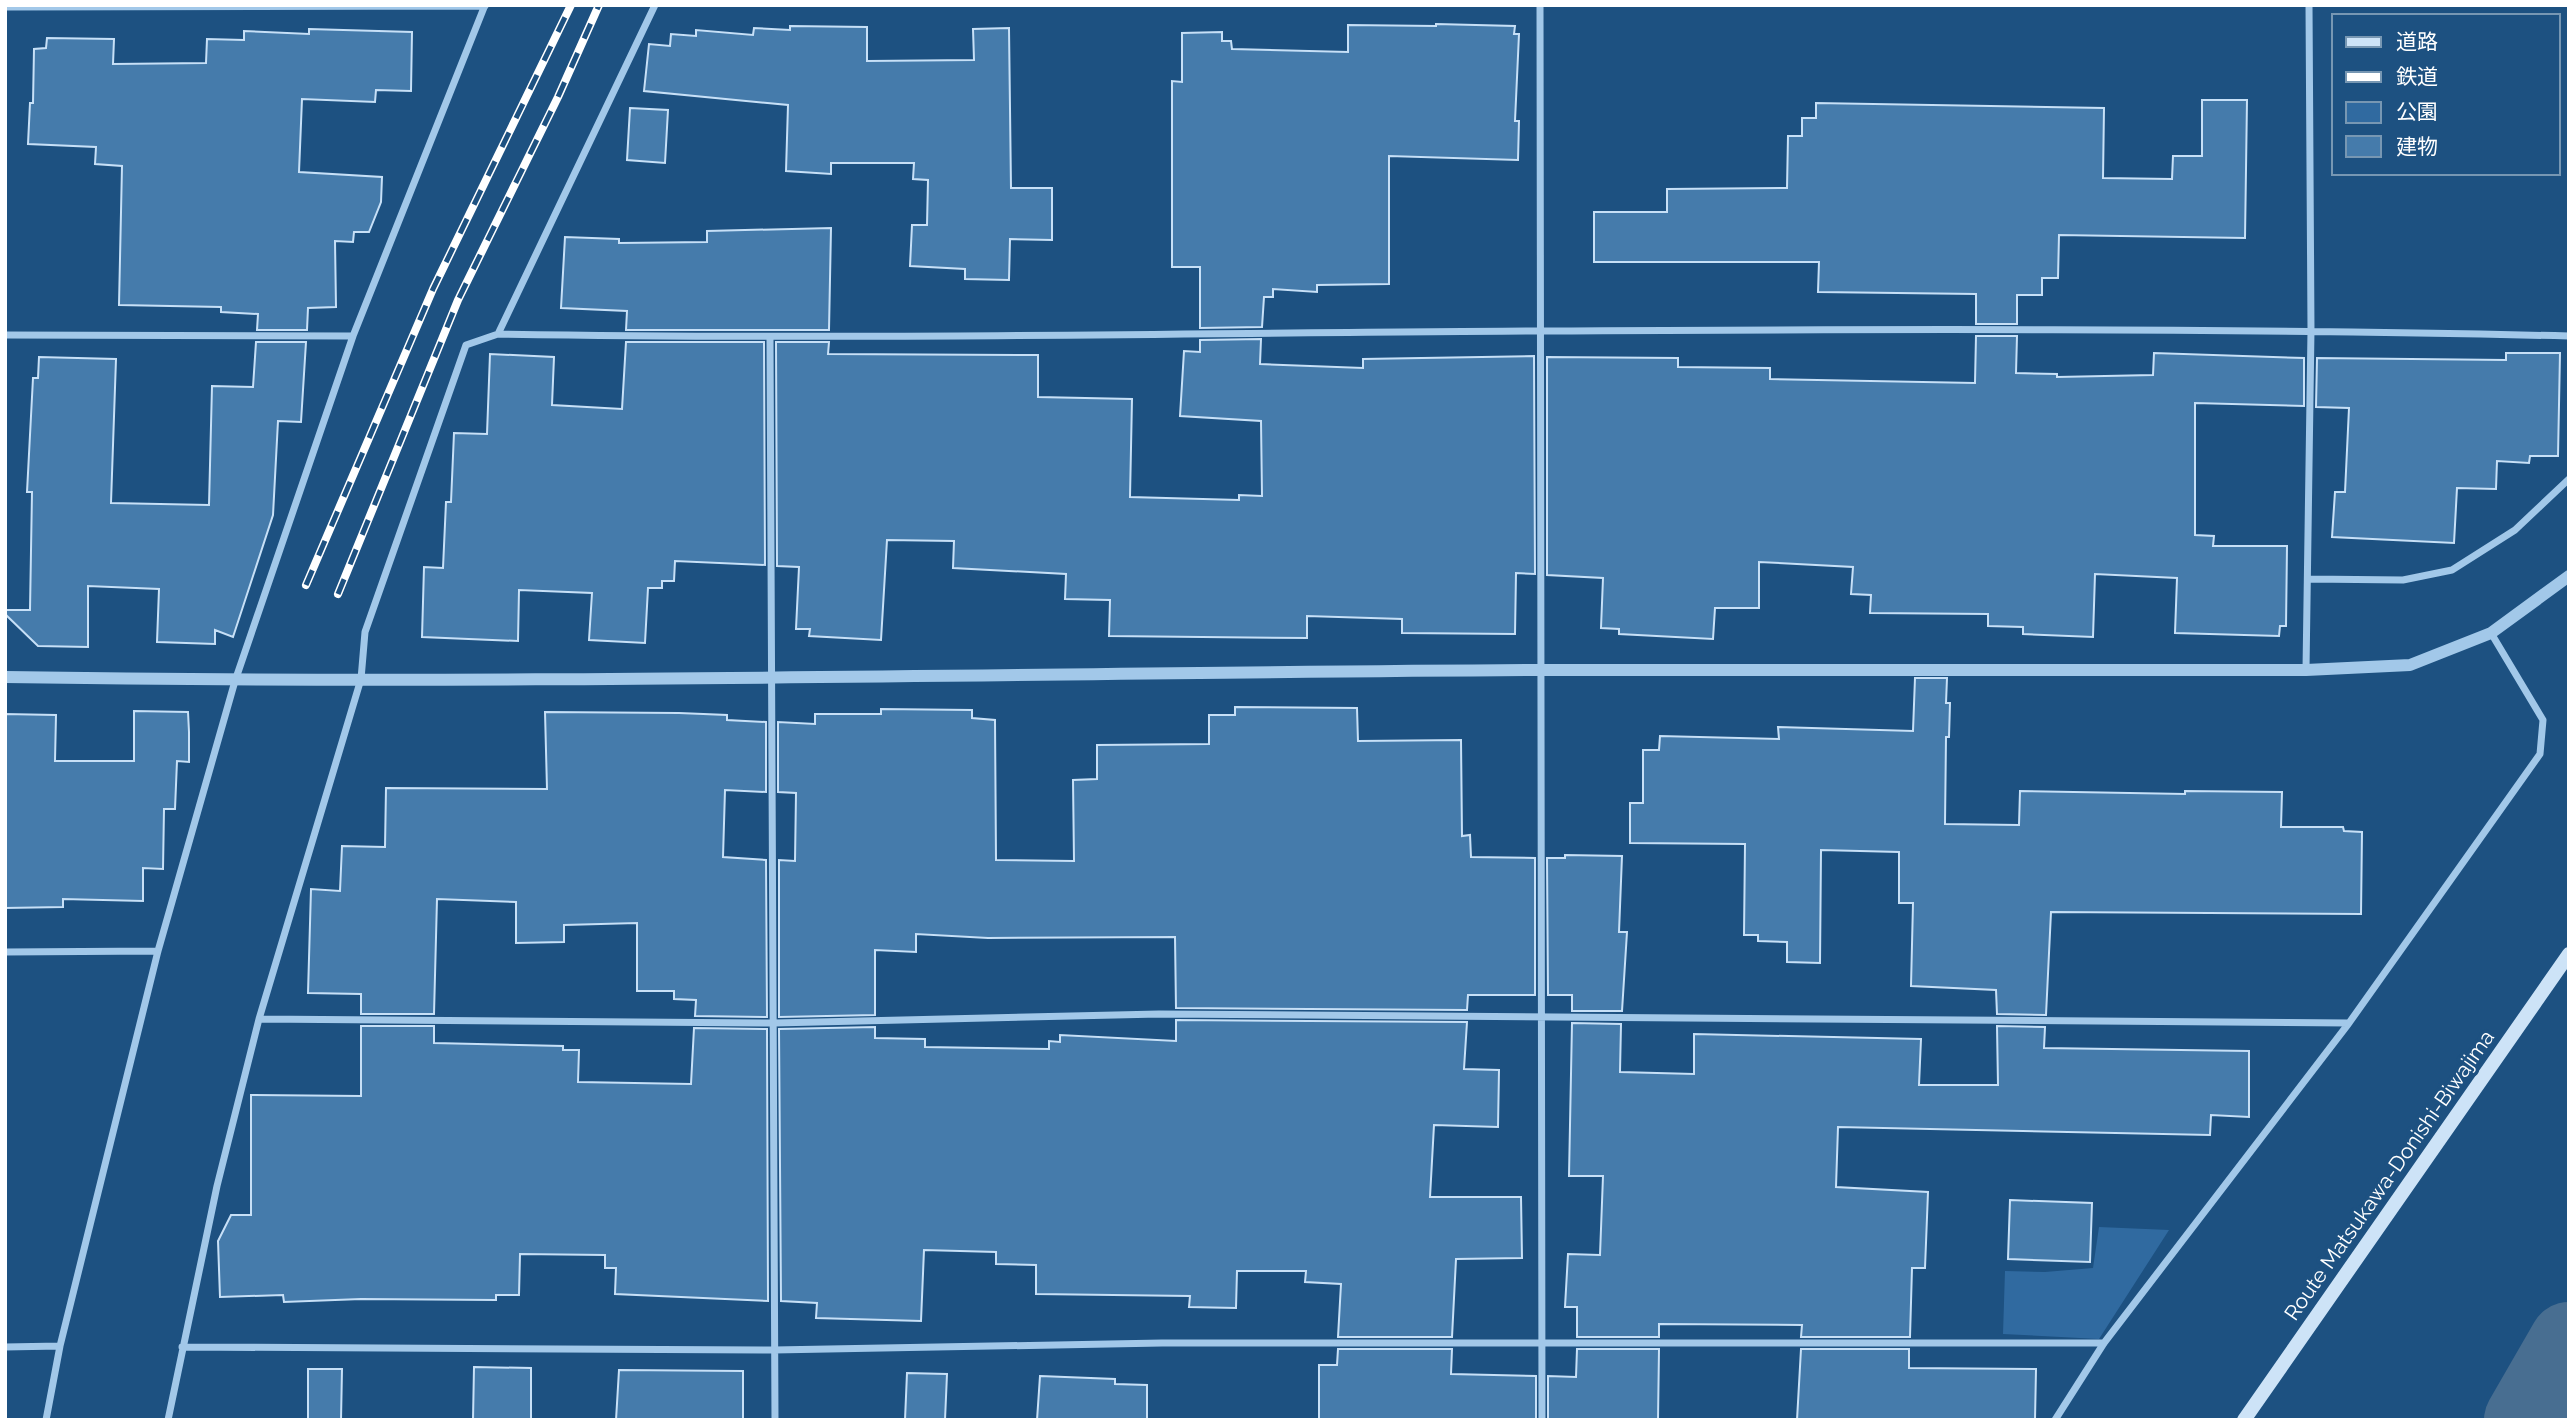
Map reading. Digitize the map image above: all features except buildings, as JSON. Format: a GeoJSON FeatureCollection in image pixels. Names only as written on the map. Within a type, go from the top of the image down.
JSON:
{"type":"FeatureCollection","features":[{"type":"Feature","properties":{"kind":"main road","name":"Route Matsukawa-Donishi-Biwajima"},"geometry":{"type":"LineString","coordinates":[[2244,1420],[2569,954]]}},
{"type":"Feature","properties":{"kind":"street"},"geometry":{"type":"LineString","coordinates":[[498,334],[655,5]]}},
{"type":"Feature","properties":{"kind":"street"},"geometry":{"type":"LineString","coordinates":[[1541,5],[1539,331],[1543,1018],[1542,1420]]}},
{"type":"Feature","properties":{"kind":"street"},"geometry":{"type":"LineString","coordinates":[[2306,670],[2311,330],[2309,5]]}},
{"type":"Feature","properties":{"kind":"street"},"geometry":{"type":"LineString","coordinates":[[5,7],[485,6],[353,336],[235,681],[158,951],[60,1346],[46,1420]]}},
{"type":"Feature","properties":{"kind":"street"},"geometry":{"type":"LineString","coordinates":[[168,1420],[217,1186],[259,1019],[362,679],[365,632],[466,345],[498,334],[770,338],[1539,331],[2311,330],[2569,336]]}},
{"type":"Feature","properties":{"kind":"street"},"geometry":{"type":"LineString","coordinates":[[5,335],[353,336]]}},
{"type":"Feature","properties":{"kind":"street"},"geometry":{"type":"LineString","coordinates":[[770,338],[775,1420]]}},
{"type":"Feature","properties":{"kind":"street"},"geometry":{"type":"LineString","coordinates":[[2309,579],[2403,580],[2452,570],[2515,530],[2569,479]]}},
{"type":"Feature","properties":{"kind":"street"},"geometry":{"type":"LineString","coordinates":[[5,677],[235,681],[771,679],[1541,670],[2306,670],[2410,665],[2491,633],[2569,576]]}},
{"type":"Feature","properties":{"kind":"street"},"geometry":{"type":"LineString","coordinates":[[2055,1420],[2104,1343],[2349,1023],[2540,754],[2543,720],[2491,633]]}},
{"type":"Feature","properties":{"kind":"street"},"geometry":{"type":"LineString","coordinates":[[5,951],[158,951]]}},
{"type":"Feature","properties":{"kind":"street"},"geometry":{"type":"LineString","coordinates":[[259,1019],[775,1023],[1159,1014],[2349,1023]]}},
{"type":"Feature","properties":{"kind":"street"},"geometry":{"type":"LineString","coordinates":[[182,1347],[775,1350],[1162,1343],[2104,1343]]}},
{"type":"Feature","properties":{"kind":"street"},"geometry":{"type":"LineString","coordinates":[[5,1347],[60,1346]]}},
{"type":"Feature","properties":{"kind":"green space"},"geometry":{"type":"Polygon","coordinates":[[[2099,1227],[2169,1230],[2099,1339],[2003,1334],[2005,1271],[2045,1272],[2093,1268],[2099,1227]]]}},
{"type":"Feature","properties":{"kind":"waterway"},"geometry":{"type":"LineString","coordinates":[[2524,1420],[2569,1342]]}},
{"type":"Feature","properties":{"kind":"railway"},"geometry":{"type":"LineString","coordinates":[[306,585],[433,289],[571,5]]}},
{"type":"Feature","properties":{"kind":"railway"},"geometry":{"type":"LineString","coordinates":[[338,594],[458,300],[558,97],[599,5]]}}]}
